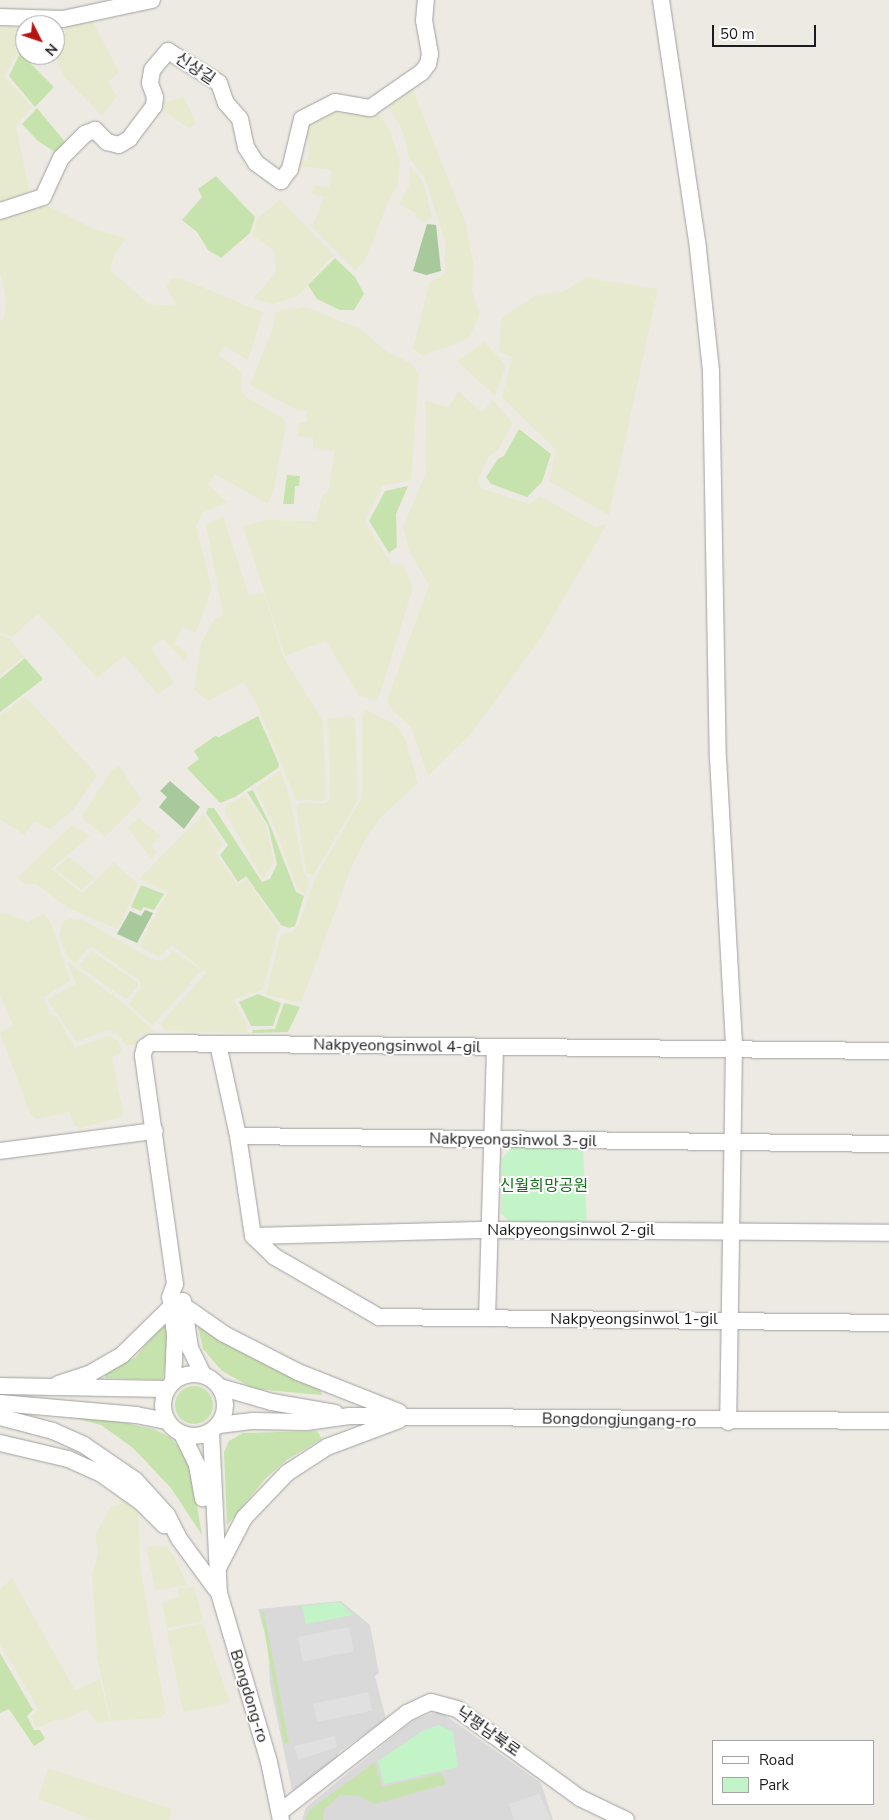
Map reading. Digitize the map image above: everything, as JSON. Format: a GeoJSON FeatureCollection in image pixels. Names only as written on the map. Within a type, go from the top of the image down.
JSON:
{"type":"FeatureCollection","features":[{"type":"Feature","properties":{"kind":"street"},"geometry":{"type":"LineString","coordinates":[[0,16],[63,20],[152,0]]}},
{"type":"Feature","properties":{"kind":"street","name":"신상길"},"geometry":{"type":"LineString","coordinates":[[0,211],[43,197],[61,158],[85,134],[95,130],[107,142],[118,145],[129,139],[154,106],[155,97],[150,83],[152,70],[168,51],[219,84],[226,103],[240,119],[246,147],[256,163],[281,181],[290,169],[302,119],[335,102],[370,108],[422,72],[428,64],[430,54],[424,21],[426,0]]}},
{"type":"Feature","properties":{"kind":"street"},"geometry":{"type":"LineString","coordinates":[[661,0],[698,249],[711,371],[718,758],[734,1048],[728,1422]]}},
{"type":"Feature","properties":{"kind":"street","name":"Nakpyeongsinwol 4-gil"},"geometry":{"type":"LineString","coordinates":[[203,1375],[190,1348],[174,1284],[155,1131],[143,1055],[145,1047],[151,1043],[889,1051]]}},
{"type":"Feature","properties":{"kind":"street"},"geometry":{"type":"LineString","coordinates":[[218,1044],[238,1136],[253,1236]]}},
{"type":"Feature","properties":{"kind":"street"},"geometry":{"type":"LineString","coordinates":[[488,1318],[495,1048]]}},
{"type":"Feature","properties":{"kind":"street"},"geometry":{"type":"LineString","coordinates":[[0,1151],[155,1131]]}},
{"type":"Feature","properties":{"kind":"street","name":"Nakpyeongsinwol 3-gil"},"geometry":{"type":"LineString","coordinates":[[238,1136],[889,1144]]}},
{"type":"Feature","properties":{"kind":"street","name":"Nakpyeongsinwol 2-gil"},"geometry":{"type":"LineString","coordinates":[[253,1236],[490,1230],[731,1230],[889,1233]]}},
{"type":"Feature","properties":{"kind":"street","name":"Nakpyeongsinwol 1-gil"},"geometry":{"type":"LineString","coordinates":[[253,1236],[275,1257],[379,1317],[729,1319],[889,1323]]}},
{"type":"Feature","properties":{"kind":"street"},"geometry":{"type":"LineString","coordinates":[[42,1389],[108,1364],[135,1344],[178,1306],[224,1334],[298,1372],[410,1416]]}},
{"type":"Feature","properties":{"kind":"street","name":"Nakpyeongsinwol 4-gil"},"geometry":{"type":"LineString","coordinates":[[170,1386],[178,1306]]}},
{"type":"Feature","properties":{"kind":"street"},"geometry":{"type":"LineString","coordinates":[[0,1386],[42,1389],[170,1386],[182,1377],[203,1375]]}},
{"type":"Feature","properties":{"kind":"street","name":"Bongdongjungang-ro"},"geometry":{"type":"LineString","coordinates":[[203,1375],[220,1387],[272,1402],[350,1416]]}},
{"type":"Feature","properties":{"kind":"street"},"geometry":{"type":"LineString","coordinates":[[167,1422],[163,1411],[170,1386]]}},
{"type":"Feature","properties":{"kind":"street"},"geometry":{"type":"LineString","coordinates":[[215,1428],[226,1406],[220,1387]]}},
{"type":"Feature","properties":{"kind":"street"},"geometry":{"type":"LineString","coordinates":[[0,1403],[136,1415],[167,1422],[182,1434]]}},
{"type":"Feature","properties":{"kind":"street","name":"Bongdongjungang-ro"},"geometry":{"type":"LineString","coordinates":[[182,1434],[192,1437],[215,1428],[253,1421],[306,1422],[350,1416],[728,1422],[889,1421]]}},
{"type":"Feature","properties":{"kind":"street"},"geometry":{"type":"LineString","coordinates":[[217,1572],[244,1518],[287,1473],[327,1447],[410,1416]]}},
{"type":"Feature","properties":{"kind":"street"},"geometry":{"type":"LineString","coordinates":[[0,1417],[53,1431],[105,1457],[152,1496],[180,1540],[219,1593]]}},
{"type":"Feature","properties":{"kind":"street","name":"Bongdong-ro"},"geometry":{"type":"LineString","coordinates":[[215,1428],[219,1593],[269,1762],[280,1816]]}},
{"type":"Feature","properties":{"kind":"street","name":"Bongdong-ro"},"geometry":{"type":"LineString","coordinates":[[182,1434],[192,1450],[202,1483],[207,1553],[217,1572]]}},
{"type":"Feature","properties":{"kind":"street"},"geometry":{"type":"LineString","coordinates":[[0,1436],[20,1446]]}},
{"type":"Feature","properties":{"kind":"street"},"geometry":{"type":"LineString","coordinates":[[0,1443],[20,1446],[68,1459],[100,1473],[141,1502],[180,1540]]}},
{"type":"Feature","properties":{"kind":"street","name":"낙평남북로"},"geometry":{"type":"LineString","coordinates":[[280,1816],[407,1713],[431,1702],[457,1709],[580,1798],[626,1820]]}},
{"type":"Feature","properties":{"kind":"shaded area"},"geometry":{"type":"Polygon","coordinates":[[[341,1601],[370,1625],[379,1673],[375,1676],[386,1719],[339,1752],[336,1759],[301,1786],[292,1790],[270,1684],[268,1644],[258,1609],[341,1601]]]}},
{"type":"Feature","properties":{"kind":"shaded area"},"geometry":{"type":"Polygon","coordinates":[[[349,1627],[354,1652],[303,1661],[298,1637],[349,1627]]]}},
{"type":"Feature","properties":{"kind":"shaded area"},"geometry":{"type":"Polygon","coordinates":[[[368,1692],[372,1711],[317,1722],[313,1704],[368,1692]]]}},
{"type":"Feature","properties":{"kind":"shaded area"},"geometry":{"type":"Polygon","coordinates":[[[439,1711],[541,1783],[553,1820],[302,1820],[306,1807],[414,1720],[439,1711]]]}},
{"type":"Feature","properties":{"kind":"shaded area"},"geometry":{"type":"Polygon","coordinates":[[[335,1736],[337,1747],[298,1760],[294,1746],[335,1736]]]}},
{"type":"Feature","properties":{"kind":"shaded area"},"geometry":{"type":"Polygon","coordinates":[[[539,1794],[551,1820],[514,1820],[509,1804],[539,1794]]]}},
{"type":"Feature","properties":{"kind":"green space"},"geometry":{"type":"Polygon","coordinates":[[[92,20],[119,72],[108,82],[117,96],[102,116],[64,77],[59,65],[65,65],[65,25],[92,20]]]}},
{"type":"Feature","properties":{"kind":"green space"},"geometry":{"type":"Polygon","coordinates":[[[0,26],[15,28],[15,58],[4,76],[32,107],[16,125],[30,194],[0,204],[0,26]]]}},
{"type":"Feature","properties":{"kind":"green space"},"geometry":{"type":"Polygon","coordinates":[[[15,63],[15,65],[32,65],[54,87],[35,107],[9,76],[15,63]]]}},
{"type":"Feature","properties":{"kind":"green space"},"geometry":{"type":"Polygon","coordinates":[[[412,87],[466,224],[474,267],[472,291],[480,315],[469,338],[423,356],[413,349],[429,283],[445,274],[445,242],[425,178],[409,158],[403,132],[387,103],[412,87]]]}},
{"type":"Feature","properties":{"kind":"green space"},"geometry":{"type":"Polygon","coordinates":[[[184,97],[196,123],[189,129],[158,107],[161,99],[168,102],[184,97]]]}},
{"type":"Feature","properties":{"kind":"green space"},"geometry":{"type":"Polygon","coordinates":[[[37,108],[66,143],[58,154],[38,141],[22,124],[37,108]]]}},
{"type":"Feature","properties":{"kind":"green space"},"geometry":{"type":"Polygon","coordinates":[[[335,110],[365,115],[378,113],[391,133],[400,162],[398,186],[390,197],[366,259],[355,270],[312,227],[324,197],[311,194],[314,185],[330,187],[331,170],[299,166],[298,161],[308,160],[309,141],[302,138],[307,123],[335,110]]]}},
{"type":"Feature","properties":{"kind":"green space"},"geometry":{"type":"Polygon","coordinates":[[[409,165],[423,182],[432,217],[424,222],[415,217],[416,213],[399,204],[410,184],[409,165]]]}},
{"type":"Feature","properties":{"kind":"green space"},"geometry":{"type":"Polygon","coordinates":[[[216,176],[255,217],[250,233],[221,258],[208,250],[197,232],[182,220],[202,197],[198,189],[216,176]]]}},
{"type":"Feature","properties":{"kind":"green space"},"geometry":{"type":"Polygon","coordinates":[[[280,199],[333,255],[298,296],[274,304],[253,299],[276,272],[274,250],[253,236],[257,219],[280,199]]]}},
{"type":"Feature","properties":{"kind":"green space"},"geometry":{"type":"Polygon","coordinates":[[[42,203],[96,230],[126,238],[115,254],[110,270],[149,304],[177,306],[166,287],[171,279],[180,278],[263,312],[248,360],[224,346],[218,355],[242,372],[241,389],[246,397],[283,418],[286,425],[274,489],[268,504],[215,474],[208,484],[227,502],[202,513],[196,526],[212,588],[196,633],[182,627],[174,644],[188,653],[185,662],[163,639],[151,648],[174,683],[158,694],[124,656],[97,678],[38,613],[13,637],[0,633],[0,320],[4,318],[6,300],[0,272],[0,218],[42,203]]]}},
{"type":"Feature","properties":{"kind":"green space"},"geometry":{"type":"Polygon","coordinates":[[[427,224],[436,225],[441,271],[426,275],[413,271],[427,224]]]}},
{"type":"Feature","properties":{"kind":"green space"},"geometry":{"type":"Polygon","coordinates":[[[335,258],[355,277],[364,294],[354,310],[340,310],[317,299],[308,285],[335,258]]]}},
{"type":"Feature","properties":{"kind":"green space"},"geometry":{"type":"Polygon","coordinates":[[[586,278],[658,289],[609,515],[549,481],[556,450],[502,397],[512,357],[499,352],[501,318],[535,296],[562,292],[586,278]]]}},
{"type":"Feature","properties":{"kind":"green space"},"geometry":{"type":"Polygon","coordinates":[[[305,307],[361,329],[386,351],[412,364],[419,374],[411,480],[382,486],[365,522],[393,566],[403,564],[413,588],[378,700],[359,696],[326,641],[285,656],[243,526],[265,520],[316,521],[322,495],[328,491],[335,451],[313,448],[313,438],[297,436],[299,422],[307,422],[307,411],[295,409],[250,385],[272,330],[275,312],[305,307]]]}},
{"type":"Feature","properties":{"kind":"green space"},"geometry":{"type":"Polygon","coordinates":[[[484,342],[506,365],[495,396],[457,361],[484,342]]]}},
{"type":"Feature","properties":{"kind":"green space"},"geometry":{"type":"Polygon","coordinates":[[[458,391],[482,412],[493,400],[513,423],[498,450],[490,455],[477,480],[481,488],[529,504],[540,496],[595,527],[607,524],[540,639],[471,734],[428,776],[411,727],[390,708],[387,700],[429,585],[409,551],[403,527],[426,473],[425,401],[449,407],[458,391]]]}},
{"type":"Feature","properties":{"kind":"green space"},"geometry":{"type":"Polygon","coordinates":[[[519,429],[551,454],[542,482],[527,497],[491,484],[486,477],[498,459],[504,456],[519,429]]]}},
{"type":"Feature","properties":{"kind":"green space"},"geometry":{"type":"Polygon","coordinates":[[[287,475],[300,476],[299,486],[295,486],[294,504],[283,504],[287,475]]]}},
{"type":"Feature","properties":{"kind":"green space"},"geometry":{"type":"Polygon","coordinates":[[[408,486],[396,514],[397,547],[389,553],[369,521],[385,491],[408,486]]]}},
{"type":"Feature","properties":{"kind":"green space"},"geometry":{"type":"Polygon","coordinates":[[[223,516],[249,596],[264,593],[284,658],[323,721],[326,797],[323,801],[296,800],[260,711],[244,682],[208,701],[194,690],[201,643],[215,618],[223,615],[206,525],[223,516]]]}},
{"type":"Feature","properties":{"kind":"green space"},"geometry":{"type":"Polygon","coordinates":[[[0,635],[10,639],[24,656],[0,676],[0,635]]]}},
{"type":"Feature","properties":{"kind":"green space"},"geometry":{"type":"Polygon","coordinates":[[[25,658],[43,679],[0,712],[0,679],[25,658]]]}},
{"type":"Feature","properties":{"kind":"green space"},"geometry":{"type":"Polygon","coordinates":[[[25,696],[97,775],[74,809],[50,829],[34,822],[24,835],[0,819],[0,716],[25,696]]]}},
{"type":"Feature","properties":{"kind":"green space"},"geometry":{"type":"Polygon","coordinates":[[[366,710],[396,725],[405,738],[418,783],[382,816],[366,838],[352,866],[301,1003],[266,995],[281,934],[292,932],[298,926],[316,877],[362,797],[362,715],[366,710]]]}},
{"type":"Feature","properties":{"kind":"green space"},"geometry":{"type":"Polygon","coordinates":[[[258,716],[279,764],[278,768],[235,797],[220,803],[187,768],[199,759],[194,751],[215,736],[219,737],[258,716]]]}},
{"type":"Feature","properties":{"kind":"green space"},"geometry":{"type":"Polygon","coordinates":[[[355,717],[358,800],[313,875],[306,872],[296,807],[299,803],[325,803],[330,800],[328,718],[355,717]]]}},
{"type":"Feature","properties":{"kind":"green space"},"geometry":{"type":"Polygon","coordinates":[[[119,766],[142,800],[105,837],[83,819],[83,814],[112,770],[119,766]]]}},
{"type":"Feature","properties":{"kind":"green space"},"geometry":{"type":"Polygon","coordinates":[[[281,770],[291,803],[304,873],[308,878],[306,894],[298,890],[273,823],[255,788],[281,770]]]}},
{"type":"Feature","properties":{"kind":"green space"},"geometry":{"type":"Polygon","coordinates":[[[170,781],[200,807],[184,829],[159,807],[167,797],[160,791],[170,781]]]}},
{"type":"Feature","properties":{"kind":"green space"},"geometry":{"type":"Polygon","coordinates":[[[253,790],[270,825],[296,892],[304,896],[295,926],[289,928],[281,925],[246,876],[238,882],[220,855],[228,845],[206,813],[208,808],[214,808],[262,882],[270,879],[277,864],[268,825],[247,792],[253,790]]]}},
{"type":"Feature","properties":{"kind":"green space"},"geometry":{"type":"Polygon","coordinates":[[[245,795],[266,824],[274,862],[263,879],[225,812],[226,805],[245,795]]]}},
{"type":"Feature","properties":{"kind":"green space"},"geometry":{"type":"Polygon","coordinates":[[[203,814],[223,843],[216,854],[238,886],[246,879],[250,883],[279,927],[263,989],[234,1000],[248,1027],[246,1033],[165,1031],[161,1023],[206,973],[172,945],[159,957],[139,946],[168,892],[139,879],[203,814]]]}},
{"type":"Feature","properties":{"kind":"green space"},"geometry":{"type":"Polygon","coordinates":[[[139,818],[160,836],[151,846],[157,852],[151,858],[127,827],[139,818]]]}},
{"type":"Feature","properties":{"kind":"green space"},"geometry":{"type":"Polygon","coordinates":[[[72,825],[90,836],[51,869],[83,893],[114,862],[138,884],[118,929],[70,909],[36,884],[26,884],[17,878],[72,825]]]}},
{"type":"Feature","properties":{"kind":"green space"},"geometry":{"type":"Polygon","coordinates":[[[69,857],[95,878],[82,890],[55,869],[69,857]]]}},
{"type":"Feature","properties":{"kind":"green space"},"geometry":{"type":"Polygon","coordinates":[[[141,885],[164,894],[154,910],[144,907],[141,911],[131,907],[141,885]]]}},
{"type":"Feature","properties":{"kind":"green space"},"geometry":{"type":"Polygon","coordinates":[[[145,910],[153,913],[137,943],[117,934],[130,911],[141,916],[145,910]]]}},
{"type":"Feature","properties":{"kind":"green space"},"geometry":{"type":"Polygon","coordinates":[[[6,913],[27,922],[44,914],[51,923],[70,981],[44,997],[49,1014],[57,1017],[75,1048],[108,1036],[118,1040],[122,1052],[112,1057],[124,1116],[80,1128],[74,1125],[69,1112],[36,1119],[30,1113],[0,1033],[13,1025],[0,994],[0,914],[6,913]]]}},
{"type":"Feature","properties":{"kind":"green space"},"geometry":{"type":"Polygon","coordinates":[[[68,919],[81,919],[154,960],[162,961],[173,951],[202,970],[152,1026],[129,1004],[141,987],[139,980],[93,948],[89,948],[75,963],[68,957],[59,936],[62,923],[68,919]]]}},
{"type":"Feature","properties":{"kind":"green space"},"geometry":{"type":"Polygon","coordinates":[[[92,951],[137,982],[138,986],[126,999],[81,968],[79,965],[92,951]]]}},
{"type":"Feature","properties":{"kind":"green space"},"geometry":{"type":"Polygon","coordinates":[[[67,961],[123,1003],[155,1032],[138,1036],[137,1045],[126,1045],[118,1034],[107,1030],[77,1042],[47,1000],[76,984],[67,961]]]}},
{"type":"Feature","properties":{"kind":"green space"},"geometry":{"type":"Polygon","coordinates":[[[258,994],[281,1003],[273,1026],[251,1026],[239,1002],[258,994]]]}},
{"type":"Feature","properties":{"kind":"green space"},"geometry":{"type":"Polygon","coordinates":[[[284,1003],[300,1007],[288,1032],[252,1033],[253,1030],[275,1029],[284,1003]]]}},
{"type":"Feature","properties":{"kind":"green space","name":"신월희망공원"},"geometry":{"type":"Polygon","coordinates":[[[511,1148],[583,1149],[587,1223],[511,1223],[501,1213],[502,1159],[511,1148]]]}},
{"type":"Feature","properties":{"kind":"green space"},"geometry":{"type":"Polygon","coordinates":[[[197,1322],[248,1356],[320,1389],[322,1395],[254,1389],[222,1371],[203,1349],[197,1322]]]}},
{"type":"Feature","properties":{"kind":"green space"},"geometry":{"type":"Polygon","coordinates":[[[167,1323],[170,1329],[163,1380],[105,1378],[105,1372],[136,1357],[161,1325],[167,1323]]]}},
{"type":"Feature","properties":{"kind":"green space"},"geometry":{"type":"Polygon","coordinates":[[[194,1386],[207,1392],[213,1405],[207,1418],[194,1424],[181,1418],[175,1405],[181,1392],[194,1386]]]}},
{"type":"Feature","properties":{"kind":"green space"},"geometry":{"type":"Polygon","coordinates":[[[56,1413],[104,1418],[153,1429],[170,1437],[189,1458],[202,1535],[171,1488],[133,1448],[101,1425],[56,1413]]]}},
{"type":"Feature","properties":{"kind":"green space"},"geometry":{"type":"Polygon","coordinates":[[[317,1431],[322,1439],[288,1459],[266,1478],[227,1525],[224,1452],[229,1441],[243,1433],[317,1431]]]}},
{"type":"Feature","properties":{"kind":"green space"},"geometry":{"type":"Polygon","coordinates":[[[124,1497],[138,1505],[140,1566],[166,1714],[158,1718],[111,1721],[97,1656],[92,1575],[98,1554],[95,1536],[111,1506],[116,1506],[124,1497]]]}},
{"type":"Feature","properties":{"kind":"green space"},"geometry":{"type":"Polygon","coordinates":[[[148,1547],[167,1547],[174,1556],[187,1585],[156,1590],[147,1553],[148,1547]]]}},
{"type":"Feature","properties":{"kind":"green space"},"geometry":{"type":"Polygon","coordinates":[[[12,1578],[75,1690],[100,1679],[110,1721],[97,1723],[87,1709],[61,1721],[58,1719],[36,1728],[31,1716],[39,1710],[0,1644],[0,1589],[12,1578]]]}},
{"type":"Feature","properties":{"kind":"green space"},"geometry":{"type":"Polygon","coordinates":[[[194,1587],[203,1621],[167,1628],[162,1603],[179,1597],[178,1589],[194,1587]]]}},
{"type":"Feature","properties":{"kind":"green space"},"geometry":{"type":"Polygon","coordinates":[[[340,1602],[353,1615],[306,1624],[302,1606],[340,1602]]]}},
{"type":"Feature","properties":{"kind":"green space"},"geometry":{"type":"Polygon","coordinates":[[[261,1612],[264,1612],[289,1743],[284,1743],[261,1612]]]}},
{"type":"Feature","properties":{"kind":"green space"},"geometry":{"type":"Polygon","coordinates":[[[203,1623],[230,1703],[183,1712],[167,1631],[203,1623]]]}},
{"type":"Feature","properties":{"kind":"green space"},"geometry":{"type":"Polygon","coordinates":[[[0,1653],[33,1710],[27,1716],[34,1730],[40,1730],[45,1739],[34,1746],[9,1709],[0,1713],[0,1653]]]}},
{"type":"Feature","properties":{"kind":"green space"},"geometry":{"type":"Polygon","coordinates":[[[439,1725],[453,1732],[458,1767],[384,1784],[378,1761],[422,1731],[439,1725]]]}},
{"type":"Feature","properties":{"kind":"green space"},"geometry":{"type":"Polygon","coordinates":[[[375,1762],[382,1787],[442,1773],[446,1784],[375,1804],[359,1796],[340,1795],[324,1810],[323,1820],[305,1820],[309,1810],[375,1762]]]}},
{"type":"Feature","properties":{"kind":"green space"},"geometry":{"type":"Polygon","coordinates":[[[48,1768],[172,1809],[169,1820],[94,1820],[38,1799],[48,1768]]]}}]}
